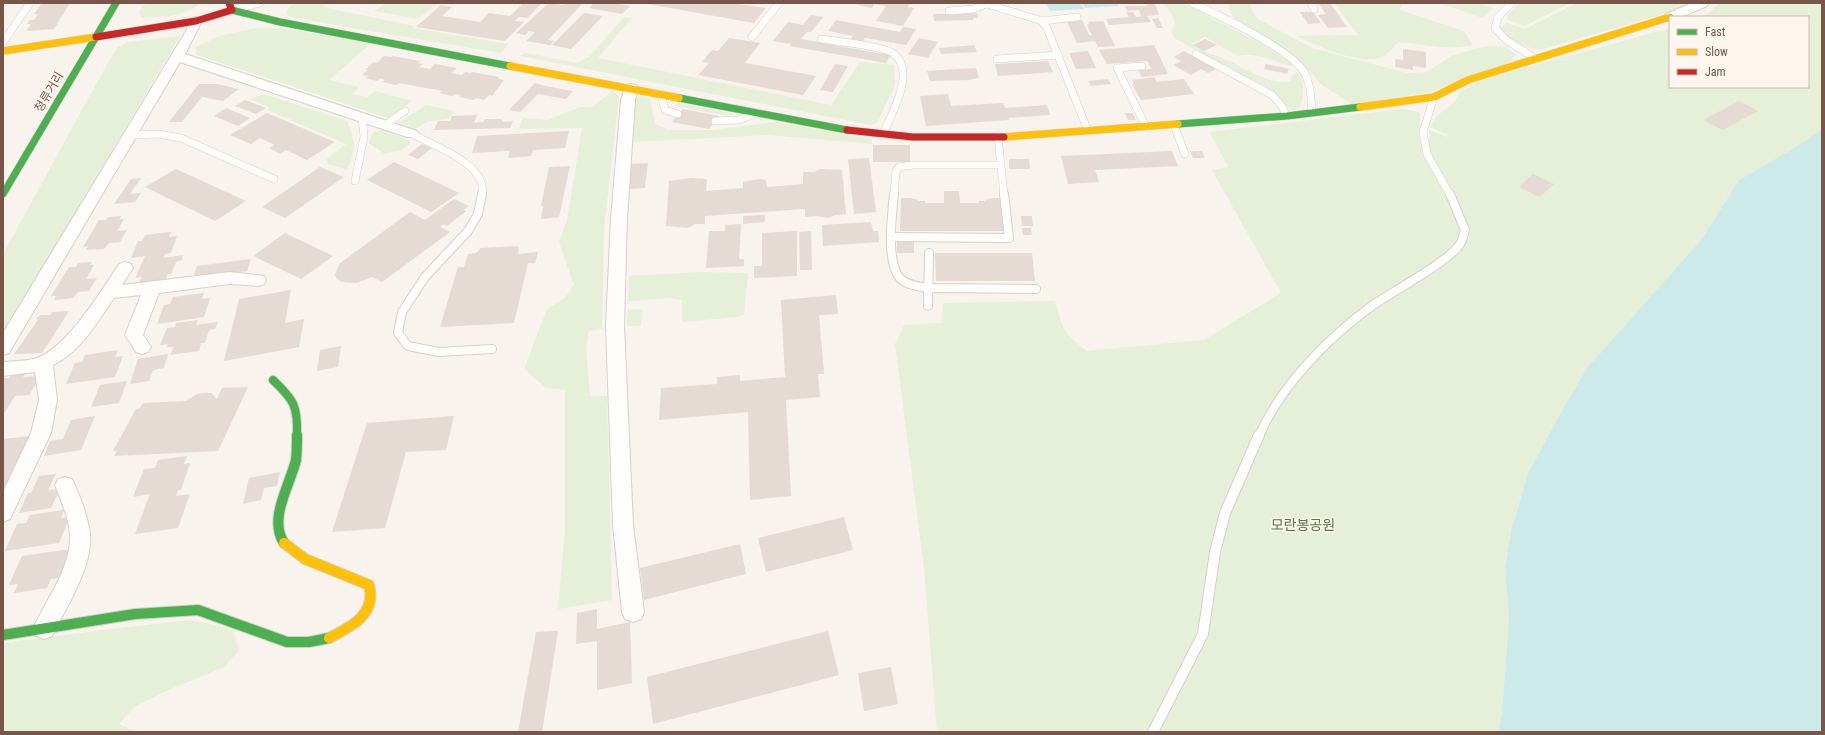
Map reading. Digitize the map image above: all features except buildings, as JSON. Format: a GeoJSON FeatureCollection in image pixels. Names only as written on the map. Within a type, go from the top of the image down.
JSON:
{"type":"FeatureCollection","features":[{"type":"Feature","properties":{"kind":"street","name":"청류거리"},"geometry":{"type":"LineString","coordinates":[[3,194],[116,3]]}},
{"type":"Feature","properties":{"kind":"street"},"geometry":{"type":"LineString","coordinates":[[1672,16],[1703,3]]}},
{"type":"Feature","properties":{"kind":"street"},"geometry":{"type":"LineString","coordinates":[[3,51],[196,20],[230,7],[280,22],[882,136],[951,139],[998,138],[1287,116],[1434,97],[1468,80],[1669,17]]}},
{"type":"Feature","properties":{"kind":"street"},"geometry":{"type":"LineString","coordinates":[[3,348],[192,31],[196,20]]}},
{"type":"Feature","properties":{"kind":"street"},"geometry":{"type":"LineString","coordinates":[[177,56],[412,134]]}},
{"type":"Feature","properties":{"kind":"street"},"geometry":{"type":"LineString","coordinates":[[631,88],[628,100],[619,219],[615,326],[623,525],[633,612]]}},
{"type":"Feature","properties":{"kind":"street"},"geometry":{"type":"LineString","coordinates":[[3,369],[37,364],[52,358],[74,340],[126,268]]}},
{"type":"Feature","properties":{"kind":"street"},"geometry":{"type":"LineString","coordinates":[[108,293],[230,278],[258,280]]}},
{"type":"Feature","properties":{"kind":"street"},"geometry":{"type":"LineString","coordinates":[[142,347],[134,335],[153,287]]}},
{"type":"Feature","properties":{"kind":"street"},"geometry":{"type":"LineString","coordinates":[[3,513],[41,433],[48,400],[44,361]]}},
{"type":"Feature","properties":{"kind":"street"},"geometry":{"type":"LineString","coordinates":[[3,635],[135,614],[198,610],[286,642],[309,642],[330,637],[362,618],[369,605],[372,591],[369,585],[305,559],[286,546],[278,534],[279,515],[296,459],[298,415],[290,396],[273,380]]}},
{"type":"Feature","properties":{"kind":"street"},"geometry":{"type":"LineString","coordinates":[[44,628],[68,581],[80,549],[77,515],[65,485]]}},
{"type":"Feature","properties":{"kind":"lane"},"geometry":{"type":"LineString","coordinates":[[3,42],[30,3]]}},
{"type":"Feature","properties":{"kind":"lane"},"geometry":{"type":"LineString","coordinates":[[230,7],[260,3]]}},
{"type":"Feature","properties":{"kind":"lane"},"geometry":{"type":"LineString","coordinates":[[752,37],[779,3]]}},
{"type":"Feature","properties":{"kind":"lane"},"geometry":{"type":"LineString","coordinates":[[1192,3],[1214,13],[1277,50],[1301,67],[1306,77],[1312,113]]}},
{"type":"Feature","properties":{"kind":"lane"},"geometry":{"type":"LineString","coordinates":[[1311,3],[1314,9]]}},
{"type":"Feature","properties":{"kind":"lane"},"geometry":{"type":"LineString","coordinates":[[1512,3],[1502,12],[1495,23],[1494,28],[1506,40],[1536,59]]}},
{"type":"Feature","properties":{"kind":"lane"},"geometry":{"type":"LineString","coordinates":[[949,11],[974,9],[989,4],[1042,21],[1077,18]]}},
{"type":"Feature","properties":{"kind":"lane"},"geometry":{"type":"LineString","coordinates":[[1042,21],[1047,28],[1088,131]]}},
{"type":"Feature","properties":{"kind":"lane"},"geometry":{"type":"LineString","coordinates":[[821,39],[890,51],[898,56],[903,65],[904,79],[882,136]]}},
{"type":"Feature","properties":{"kind":"lane"},"geometry":{"type":"LineString","coordinates":[[1196,54],[1272,95],[1281,105],[1287,116]]}},
{"type":"Feature","properties":{"kind":"lane"},"geometry":{"type":"LineString","coordinates":[[997,59],[1058,55]]}},
{"type":"Feature","properties":{"kind":"lane"},"geometry":{"type":"LineString","coordinates":[[1142,66],[1117,68],[1146,127]]}},
{"type":"Feature","properties":{"kind":"lane"},"geometry":{"type":"LineString","coordinates":[[661,94],[663,105],[666,110],[678,114]]}},
{"type":"Feature","properties":{"kind":"lane"},"geometry":{"type":"LineString","coordinates":[[1153,732],[1202,634],[1215,552],[1225,513],[1261,431],[1281,397],[1299,373],[1339,333],[1373,305],[1449,256],[1460,245],[1464,230],[1448,190],[1438,176],[1427,154],[1423,132],[1434,97]]}},
{"type":"Feature","properties":{"kind":"lane"},"geometry":{"type":"LineString","coordinates":[[385,125],[405,110]]}},
{"type":"Feature","properties":{"kind":"lane"},"geometry":{"type":"LineString","coordinates":[[714,121],[726,122],[738,120],[758,113]]}},
{"type":"Feature","properties":{"kind":"lane"},"geometry":{"type":"LineString","coordinates":[[356,181],[364,137],[362,117]]}},
{"type":"Feature","properties":{"kind":"lane"},"geometry":{"type":"LineString","coordinates":[[1174,125],[1185,154]]}},
{"type":"Feature","properties":{"kind":"lane"},"geometry":{"type":"LineString","coordinates":[[130,135],[158,134],[181,138],[274,179]]}},
{"type":"Feature","properties":{"kind":"lane"},"geometry":{"type":"LineString","coordinates":[[412,134],[462,159],[478,174],[483,191],[478,214],[468,231],[425,277],[402,312],[398,333],[408,346],[439,352],[492,349]]}},
{"type":"Feature","properties":{"kind":"lane"},"geometry":{"type":"LineString","coordinates":[[891,237],[1008,238],[998,138]]}},
{"type":"Feature","properties":{"kind":"lane"},"geometry":{"type":"LineString","coordinates":[[1001,165],[913,165],[899,167],[896,171],[891,237],[892,255],[898,276],[910,285],[927,288],[1036,289]]}},
{"type":"Feature","properties":{"kind":"lane"},"geometry":{"type":"LineString","coordinates":[[928,306],[927,288],[929,253]]}},
{"type":"Feature","properties":{"kind":"green space"},"geometry":{"type":"Polygon","coordinates":[[[148,3],[201,3],[188,11],[173,15],[142,17],[139,13],[143,6],[148,3]]]}},
{"type":"Feature","properties":{"kind":"green space"},"geometry":{"type":"Polygon","coordinates":[[[295,3],[327,3],[322,7],[414,26],[412,28],[508,44],[501,53],[288,16],[286,13],[288,9],[295,3]]]}},
{"type":"Feature","properties":{"kind":"green space"},"geometry":{"type":"Polygon","coordinates":[[[386,3],[437,3],[418,19],[374,11],[386,3]]]}},
{"type":"Feature","properties":{"kind":"green space"},"geometry":{"type":"Polygon","coordinates":[[[1163,3],[1181,3],[1197,10],[1273,50],[1293,64],[1293,66],[1286,65],[1259,56],[1238,56],[1205,37],[1191,44],[1256,74],[1275,81],[1290,81],[1296,72],[1302,79],[1303,84],[1300,107],[1293,110],[1289,108],[1275,93],[1174,38],[1172,32],[1175,24],[1173,16],[1163,3]]]}},
{"type":"Feature","properties":{"kind":"green space"},"geometry":{"type":"Polygon","coordinates":[[[1228,3],[1250,3],[1253,13],[1258,19],[1312,48],[1407,73],[1427,72],[1451,56],[1486,46],[1506,47],[1516,55],[1509,63],[1430,92],[1353,105],[1322,85],[1305,66],[1242,26],[1232,16],[1228,3]]]}},
{"type":"Feature","properties":{"kind":"green space"},"geometry":{"type":"Polygon","coordinates":[[[1335,3],[1403,3],[1399,10],[1464,31],[1473,45],[1463,47],[1444,47],[1398,42],[1382,57],[1362,59],[1339,54],[1297,36],[1358,35],[1335,3]]]}},
{"type":"Feature","properties":{"kind":"green space"},"geometry":{"type":"Polygon","coordinates":[[[1439,3],[1477,3],[1493,8],[1483,18],[1439,3]]]}},
{"type":"Feature","properties":{"kind":"green space"},"geometry":{"type":"Polygon","coordinates":[[[1520,3],[1570,3],[1524,26],[1507,19],[1508,15],[1520,3]]]}},
{"type":"Feature","properties":{"kind":"green space"},"geometry":{"type":"Polygon","coordinates":[[[1577,3],[1690,3],[1670,12],[1543,49],[1531,48],[1519,44],[1504,33],[1501,28],[1506,23],[1525,29],[1577,3]]]}},
{"type":"Feature","properties":{"kind":"green space","name":"모란봉공원"},"geometry":{"type":"Polygon","coordinates":[[[1720,3],[1822,3],[1822,129],[1801,144],[1739,180],[1702,239],[1587,368],[1528,473],[1511,531],[1505,567],[1509,619],[1502,712],[1499,732],[937,732],[924,568],[895,344],[904,325],[942,323],[943,303],[1055,301],[1062,324],[1068,335],[1087,351],[1204,340],[1281,293],[1212,170],[1228,167],[1210,132],[1401,109],[1419,112],[1420,141],[1430,139],[1429,130],[1447,137],[1448,134],[1430,127],[1437,116],[1454,102],[1462,91],[1476,84],[1478,81],[1669,28],[1669,88],[1809,88],[1809,16],[1705,16],[1720,3]]]}},
{"type":"Feature","properties":{"kind":"green space"},"geometry":{"type":"Polygon","coordinates":[[[624,17],[632,18],[598,58],[831,105],[860,62],[894,65],[895,85],[877,123],[871,125],[520,56],[525,53],[577,63],[589,57],[624,17]]]}},
{"type":"Feature","properties":{"kind":"green space"},"geometry":{"type":"Polygon","coordinates":[[[256,28],[281,28],[371,43],[329,80],[359,87],[352,94],[367,97],[375,91],[412,101],[388,118],[197,55],[196,47],[219,36],[256,28]]]}},
{"type":"Feature","properties":{"kind":"green space"},"geometry":{"type":"Polygon","coordinates":[[[180,36],[3,335],[3,254],[110,59],[117,48],[127,42],[180,36]]]}},
{"type":"Feature","properties":{"kind":"green space"},"geometry":{"type":"Polygon","coordinates":[[[613,91],[619,96],[604,229],[602,329],[589,331],[586,348],[590,396],[607,396],[612,600],[558,609],[565,530],[565,390],[546,388],[524,369],[547,309],[565,298],[574,285],[559,242],[567,221],[582,128],[519,129],[523,118],[547,120],[581,107],[592,107],[613,91]]]}},
{"type":"Feature","properties":{"kind":"green space"},"geometry":{"type":"Polygon","coordinates":[[[263,94],[347,121],[352,134],[354,150],[347,169],[327,164],[326,160],[346,144],[268,110],[271,108],[250,99],[263,94]]]}},
{"type":"Feature","properties":{"kind":"green space"},"geometry":{"type":"Polygon","coordinates":[[[639,96],[650,99],[655,124],[669,130],[715,130],[775,122],[872,139],[872,144],[767,135],[630,142],[636,99],[639,96]]]}},
{"type":"Feature","properties":{"kind":"green space"},"geometry":{"type":"Polygon","coordinates":[[[677,103],[735,114],[728,116],[676,106],[677,103]]]}},
{"type":"Feature","properties":{"kind":"green space"},"geometry":{"type":"Polygon","coordinates":[[[426,105],[454,111],[449,119],[429,121],[415,129],[398,123],[426,105]]]}},
{"type":"Feature","properties":{"kind":"green space"},"geometry":{"type":"Polygon","coordinates":[[[381,129],[410,141],[410,144],[400,151],[383,153],[369,143],[372,134],[381,129]]]}},
{"type":"Feature","properties":{"kind":"green space"},"geometry":{"type":"Polygon","coordinates":[[[702,272],[748,273],[744,314],[738,317],[682,322],[682,300],[670,298],[628,301],[629,276],[702,272]]]}},
{"type":"Feature","properties":{"kind":"green space"},"geometry":{"type":"Polygon","coordinates":[[[642,309],[641,326],[627,326],[628,310],[642,309]]]}},
{"type":"Feature","properties":{"kind":"green space"},"geometry":{"type":"Polygon","coordinates":[[[190,620],[219,626],[233,631],[239,650],[224,667],[175,687],[135,706],[119,724],[137,732],[3,732],[3,643],[190,620]]]}},
{"type":"Feature","properties":{"kind":"water"},"geometry":{"type":"Polygon","coordinates":[[[1046,3],[1081,3],[1084,9],[1050,11],[1046,3]]]}},
{"type":"Feature","properties":{"kind":"water"},"geometry":{"type":"Polygon","coordinates":[[[1082,3],[1117,3],[1119,6],[1085,8],[1082,3]]]}},
{"type":"Feature","properties":{"kind":"water"},"geometry":{"type":"Polygon","coordinates":[[[1822,129],[1822,732],[1499,732],[1502,712],[1509,619],[1505,567],[1511,531],[1528,473],[1587,368],[1702,239],[1739,180],[1801,144],[1822,129]]]}},
{"type":"Feature","properties":{"kind":"traffic: fast"},"geometry":{"type":"LineString","coordinates":[[3,194],[116,3]]}},
{"type":"Feature","properties":{"kind":"traffic: fast"},"geometry":{"type":"LineString","coordinates":[[232,10],[280,22],[510,66]]}},
{"type":"Feature","properties":{"kind":"traffic: fast"},"geometry":{"type":"LineString","coordinates":[[679,98],[847,130]]}},
{"type":"Feature","properties":{"kind":"traffic: fast"},"geometry":{"type":"LineString","coordinates":[[1178,124],[1287,116],[1360,107]]}},
{"type":"Feature","properties":{"kind":"traffic: fast"},"geometry":{"type":"LineString","coordinates":[[273,380],[290,396],[298,415],[296,459],[279,515],[278,534],[284,543]]}},
{"type":"Feature","properties":{"kind":"traffic: fast"},"geometry":{"type":"LineString","coordinates":[[3,635],[135,614],[198,610],[287,642],[309,642],[329,638]]}},
{"type":"Feature","properties":{"kind":"traffic: slow"},"geometry":{"type":"LineString","coordinates":[[1360,107],[1434,97],[1468,80],[1669,17]]}},
{"type":"Feature","properties":{"kind":"traffic: slow"},"geometry":{"type":"LineString","coordinates":[[3,51],[96,37]]}},
{"type":"Feature","properties":{"kind":"traffic: slow"},"geometry":{"type":"LineString","coordinates":[[510,66],[679,98]]}},
{"type":"Feature","properties":{"kind":"traffic: slow"},"geometry":{"type":"LineString","coordinates":[[1004,137],[1178,124]]}},
{"type":"Feature","properties":{"kind":"traffic: slow"},"geometry":{"type":"LineString","coordinates":[[284,543],[305,559],[369,585],[372,594],[371,603],[367,611],[361,618],[345,630],[329,638]]}},
{"type":"Feature","properties":{"kind":"traffic: jam"},"geometry":{"type":"LineString","coordinates":[[96,37],[196,21],[232,10],[229,3]]}},
{"type":"Feature","properties":{"kind":"traffic: jam"},"geometry":{"type":"LineString","coordinates":[[847,130],[913,137],[1004,137]]}}]}
